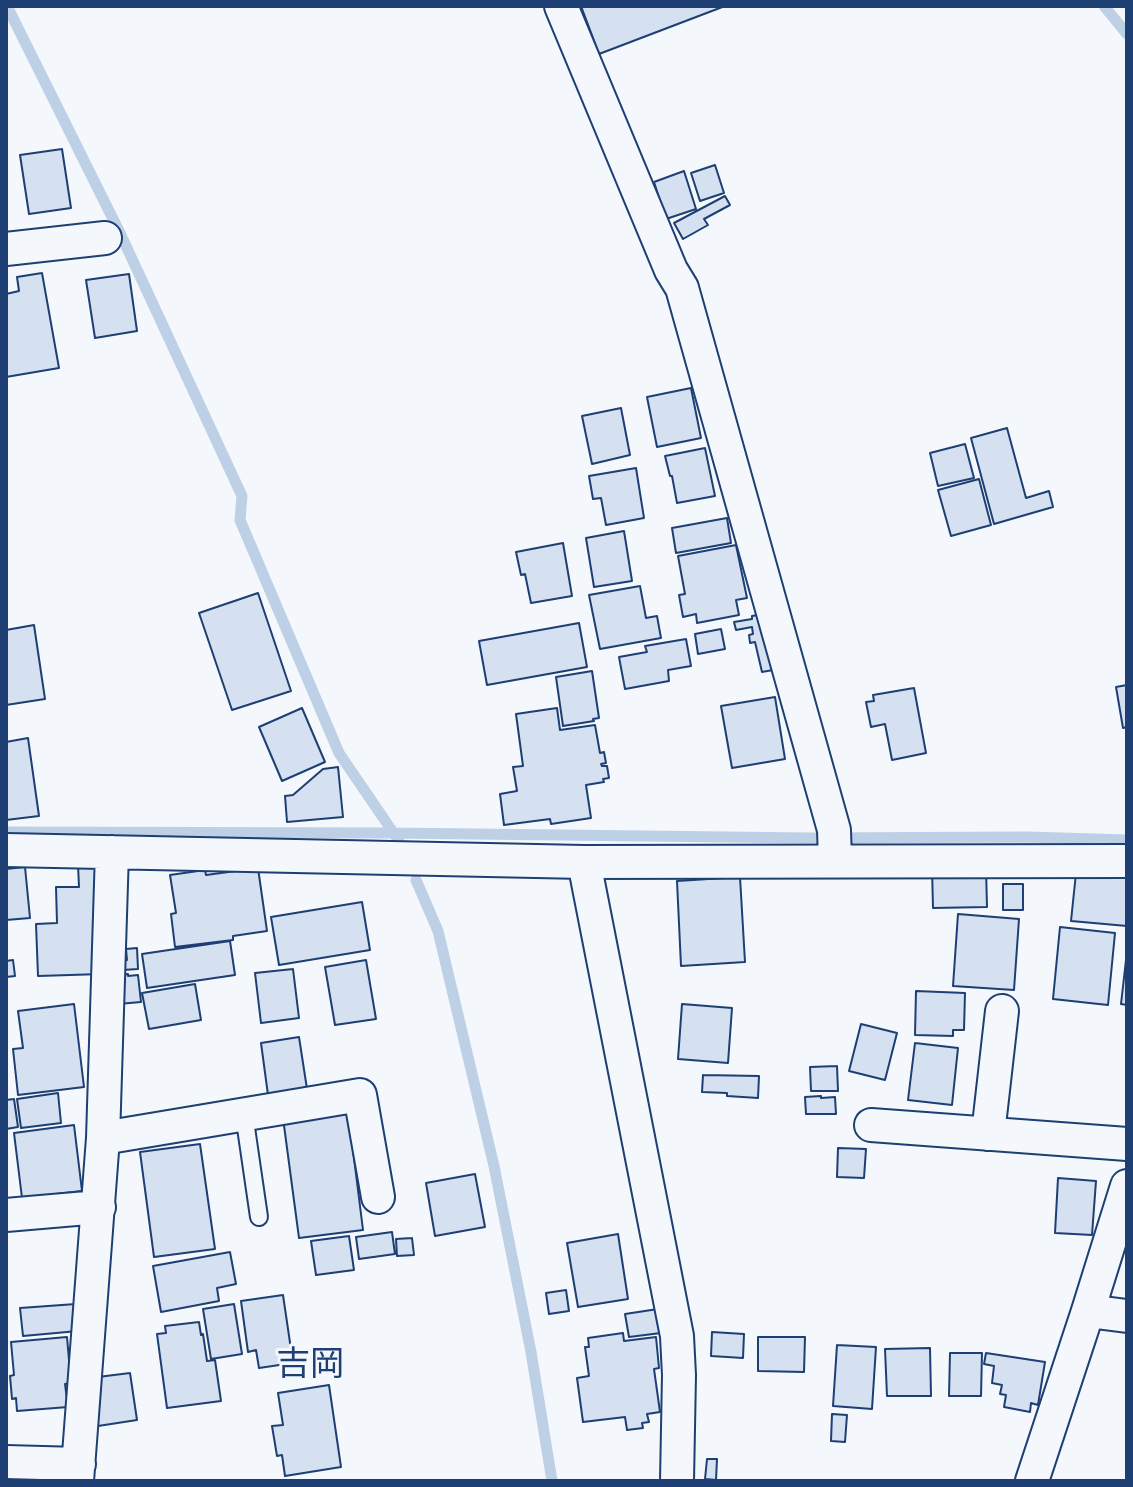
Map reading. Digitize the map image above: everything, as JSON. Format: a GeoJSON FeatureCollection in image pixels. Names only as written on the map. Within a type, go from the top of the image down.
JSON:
{"type":"FeatureCollection","features":[{"type":"Feature","properties":{"kind":"street"},"geometry":{"type":"LineString","coordinates":[[561,6],[671,270],[682,288],[835,845]]}},
{"type":"Feature","properties":{"kind":"street"},"geometry":{"type":"LineString","coordinates":[[6,249],[105,238]]}},
{"type":"Feature","properties":{"kind":"street"},"geometry":{"type":"LineString","coordinates":[[6,850],[584,862],[835,845],[1127,861]]}},
{"type":"Feature","properties":{"kind":"street"},"geometry":{"type":"LineString","coordinates":[[6,1462],[78,1473],[103,1138],[112,852]]}},
{"type":"Feature","properties":{"kind":"street"},"geometry":{"type":"LineString","coordinates":[[584,862],[677,1336],[677,1481]]}},
{"type":"Feature","properties":{"kind":"street"},"geometry":{"type":"LineString","coordinates":[[988,1134],[1002,1011]]}},
{"type":"Feature","properties":{"kind":"street"},"geometry":{"type":"LineString","coordinates":[[103,1138],[360,1095],[378,1197]]}},
{"type":"Feature","properties":{"kind":"street"},"geometry":{"type":"LineString","coordinates":[[871,1125],[1127,1144]]}},
{"type":"Feature","properties":{"kind":"street"},"geometry":{"type":"LineString","coordinates":[[1032,1481],[1127,1186]]}},
{"type":"Feature","properties":{"kind":"street"},"geometry":{"type":"LineString","coordinates":[[6,1215],[99,1207]]}},
{"type":"Feature","properties":{"kind":"street"},"geometry":{"type":"LineString","coordinates":[[1088,1311],[1127,1316]]}},
{"type":"Feature","properties":{"kind":"lane"},"geometry":{"type":"LineString","coordinates":[[244,1114],[259,1217]]}},
{"type":"Feature","properties":{"kind":"building"},"geometry":{"type":"Polygon","coordinates":[[[581,6],[725,6],[599,54],[581,6]]]}},
{"type":"Feature","properties":{"kind":"building"},"geometry":{"type":"Polygon","coordinates":[[[62,149],[71,208],[29,214],[20,155],[62,149]]]}},
{"type":"Feature","properties":{"kind":"building"},"geometry":{"type":"Polygon","coordinates":[[[715,165],[724,193],[700,201],[691,173],[715,165]]]}},
{"type":"Feature","properties":{"kind":"building"},"geometry":{"type":"Polygon","coordinates":[[[684,171],[696,209],[666,219],[654,182],[684,171]]]}},
{"type":"Feature","properties":{"kind":"building"},"geometry":{"type":"Polygon","coordinates":[[[725,196],[730,205],[704,219],[708,225],[683,239],[674,223],[725,196]]]}},
{"type":"Feature","properties":{"kind":"building"},"geometry":{"type":"Polygon","coordinates":[[[42,273],[59,368],[6,377],[6,294],[19,291],[17,277],[42,273]]]}},
{"type":"Feature","properties":{"kind":"building"},"geometry":{"type":"Polygon","coordinates":[[[129,274],[137,331],[95,338],[86,280],[129,274]]]}},
{"type":"Feature","properties":{"kind":"building"},"geometry":{"type":"Polygon","coordinates":[[[691,388],[701,438],[657,447],[647,397],[691,388]]]}},
{"type":"Feature","properties":{"kind":"building"},"geometry":{"type":"Polygon","coordinates":[[[621,408],[630,455],[592,464],[582,416],[621,408]]]}},
{"type":"Feature","properties":{"kind":"building"},"geometry":{"type":"Polygon","coordinates":[[[1007,428],[1026,498],[1049,491],[1053,507],[994,524],[971,438],[1007,428]]]}},
{"type":"Feature","properties":{"kind":"building"},"geometry":{"type":"Polygon","coordinates":[[[965,444],[974,478],[938,486],[930,453],[965,444]]]}},
{"type":"Feature","properties":{"kind":"building"},"geometry":{"type":"Polygon","coordinates":[[[705,448],[715,496],[677,503],[665,456],[705,448]]]}},
{"type":"Feature","properties":{"kind":"building"},"geometry":{"type":"Polygon","coordinates":[[[636,468],[644,518],[606,525],[601,498],[593,499],[589,476],[636,468]]]}},
{"type":"Feature","properties":{"kind":"building"},"geometry":{"type":"Polygon","coordinates":[[[979,479],[991,525],[951,536],[938,490],[979,479]]]}},
{"type":"Feature","properties":{"kind":"building"},"geometry":{"type":"Polygon","coordinates":[[[727,518],[731,543],[676,553],[672,528],[727,518]]]}},
{"type":"Feature","properties":{"kind":"building"},"geometry":{"type":"Polygon","coordinates":[[[624,531],[632,581],[594,587],[586,538],[624,531]]]}},
{"type":"Feature","properties":{"kind":"building"},"geometry":{"type":"Polygon","coordinates":[[[563,543],[572,596],[531,603],[525,574],[521,575],[516,552],[563,543]]]}},
{"type":"Feature","properties":{"kind":"building"},"geometry":{"type":"Polygon","coordinates":[[[736,545],[747,598],[736,600],[739,615],[697,623],[696,614],[683,617],[679,595],[685,594],[678,556],[736,545]]]}},
{"type":"Feature","properties":{"kind":"building"},"geometry":{"type":"Polygon","coordinates":[[[640,586],[646,618],[657,616],[661,638],[600,649],[589,595],[640,586]]]}},
{"type":"Feature","properties":{"kind":"building"},"geometry":{"type":"Polygon","coordinates":[[[258,593],[291,691],[232,710],[199,613],[258,593]]]}},
{"type":"Feature","properties":{"kind":"building"},"geometry":{"type":"Polygon","coordinates":[[[763,614],[773,670],[762,672],[755,642],[750,643],[752,627],[736,630],[734,622],[763,614]]]}},
{"type":"Feature","properties":{"kind":"building"},"geometry":{"type":"Polygon","coordinates":[[[579,623],[587,667],[487,685],[479,641],[579,623]]]}},
{"type":"Feature","properties":{"kind":"building"},"geometry":{"type":"Polygon","coordinates":[[[34,625],[45,699],[6,705],[6,630],[34,625]]]}},
{"type":"Feature","properties":{"kind":"building"},"geometry":{"type":"Polygon","coordinates":[[[721,629],[725,649],[698,654],[695,634],[721,629]]]}},
{"type":"Feature","properties":{"kind":"building"},"geometry":{"type":"Polygon","coordinates":[[[686,639],[691,666],[668,670],[669,681],[625,689],[619,657],[647,652],[645,646],[686,639]]]}},
{"type":"Feature","properties":{"kind":"building"},"geometry":{"type":"Polygon","coordinates":[[[592,671],[599,718],[563,726],[556,677],[592,671]]]}},
{"type":"Feature","properties":{"kind":"building"},"geometry":{"type":"Polygon","coordinates":[[[1127,685],[1127,727],[1123,728],[1116,687],[1127,685]]]}},
{"type":"Feature","properties":{"kind":"building"},"geometry":{"type":"Polygon","coordinates":[[[914,688],[926,753],[892,760],[885,724],[871,727],[866,702],[874,701],[873,695],[914,688]]]}},
{"type":"Feature","properties":{"kind":"building"},"geometry":{"type":"Polygon","coordinates":[[[775,697],[785,759],[732,768],[721,706],[775,697]]]}},
{"type":"Feature","properties":{"kind":"building"},"geometry":{"type":"Polygon","coordinates":[[[302,708],[325,762],[282,781],[259,727],[302,708]]]}},
{"type":"Feature","properties":{"kind":"building"},"geometry":{"type":"Polygon","coordinates":[[[557,708],[560,730],[595,725],[600,753],[604,752],[606,763],[601,764],[607,766],[609,778],[586,785],[591,818],[551,824],[550,819],[504,825],[500,794],[517,791],[513,767],[523,766],[516,714],[557,708]]]}},
{"type":"Feature","properties":{"kind":"building"},"geometry":{"type":"Polygon","coordinates":[[[28,738],[39,816],[6,820],[6,742],[28,738]]]}},
{"type":"Feature","properties":{"kind":"building"},"geometry":{"type":"Polygon","coordinates":[[[338,767],[343,817],[287,822],[285,796],[293,795],[323,769],[338,767]]]}},
{"type":"Feature","properties":{"kind":"building"},"geometry":{"type":"Polygon","coordinates":[[[78,865],[99,865],[102,974],[38,976],[36,924],[57,923],[56,887],[79,887],[78,865]]]}},
{"type":"Feature","properties":{"kind":"building"},"geometry":{"type":"Polygon","coordinates":[[[25,867],[30,918],[6,920],[6,869],[25,867]]]}},
{"type":"Feature","properties":{"kind":"building"},"geometry":{"type":"Polygon","coordinates":[[[258,868],[267,931],[233,936],[233,940],[175,947],[171,914],[176,913],[170,875],[205,870],[206,875],[258,868]]]}},
{"type":"Feature","properties":{"kind":"building"},"geometry":{"type":"Polygon","coordinates":[[[932,868],[986,868],[987,907],[933,908],[932,868]]]}},
{"type":"Feature","properties":{"kind":"building"},"geometry":{"type":"Polygon","coordinates":[[[1076,873],[1127,874],[1127,926],[1071,921],[1076,873]]]}},
{"type":"Feature","properties":{"kind":"building"},"geometry":{"type":"Polygon","coordinates":[[[740,877],[745,962],[681,966],[677,881],[740,877]]]}},
{"type":"Feature","properties":{"kind":"building"},"geometry":{"type":"Polygon","coordinates":[[[1003,884],[1023,884],[1023,910],[1003,910],[1003,884]]]}},
{"type":"Feature","properties":{"kind":"building"},"geometry":{"type":"Polygon","coordinates":[[[362,902],[370,950],[279,965],[271,917],[362,902]]]}},
{"type":"Feature","properties":{"kind":"building"},"geometry":{"type":"Polygon","coordinates":[[[958,914],[1019,919],[1014,990],[953,986],[958,914]]]}},
{"type":"Feature","properties":{"kind":"building"},"geometry":{"type":"Polygon","coordinates":[[[1060,927],[1115,933],[1108,1005],[1053,999],[1060,927]]]}},
{"type":"Feature","properties":{"kind":"building"},"geometry":{"type":"Polygon","coordinates":[[[230,941],[235,975],[147,988],[142,954],[230,941]]]}},
{"type":"Feature","properties":{"kind":"building"},"geometry":{"type":"Polygon","coordinates":[[[137,948],[138,969],[123,970],[122,961],[127,960],[126,949],[137,948]]]}},
{"type":"Feature","properties":{"kind":"building"},"geometry":{"type":"Polygon","coordinates":[[[1127,951],[1127,1005],[1121,1004],[1127,951]]]}},
{"type":"Feature","properties":{"kind":"building"},"geometry":{"type":"Polygon","coordinates":[[[13,960],[15,976],[6,977],[6,961],[13,960]]]}},
{"type":"Feature","properties":{"kind":"building"},"geometry":{"type":"Polygon","coordinates":[[[366,960],[376,1019],[335,1025],[325,967],[366,960]]]}},
{"type":"Feature","properties":{"kind":"building"},"geometry":{"type":"Polygon","coordinates":[[[293,969],[299,1018],[261,1023],[255,973],[293,969]]]}},
{"type":"Feature","properties":{"kind":"building"},"geometry":{"type":"Polygon","coordinates":[[[115,975],[138,975],[141,1002],[118,1004],[115,975]]]}},
{"type":"Feature","properties":{"kind":"building"},"geometry":{"type":"Polygon","coordinates":[[[195,984],[201,1020],[149,1029],[142,993],[195,984]]]}},
{"type":"Feature","properties":{"kind":"building"},"geometry":{"type":"Polygon","coordinates":[[[916,991],[965,993],[964,1030],[953,1030],[953,1036],[915,1035],[916,991]]]}},
{"type":"Feature","properties":{"kind":"building"},"geometry":{"type":"Polygon","coordinates":[[[74,1004],[84,1087],[18,1095],[13,1049],[23,1048],[18,1011],[74,1004]]]}},
{"type":"Feature","properties":{"kind":"building"},"geometry":{"type":"Polygon","coordinates":[[[682,1004],[732,1008],[728,1063],[678,1059],[682,1004]]]}},
{"type":"Feature","properties":{"kind":"building"},"geometry":{"type":"Polygon","coordinates":[[[861,1024],[897,1033],[885,1080],[849,1071],[861,1024]]]}},
{"type":"Feature","properties":{"kind":"building"},"geometry":{"type":"Polygon","coordinates":[[[299,1037],[307,1089],[268,1095],[261,1043],[299,1037]]]}},
{"type":"Feature","properties":{"kind":"building"},"geometry":{"type":"Polygon","coordinates":[[[915,1043],[958,1048],[952,1105],[908,1100],[915,1043]]]}},
{"type":"Feature","properties":{"kind":"building"},"geometry":{"type":"Polygon","coordinates":[[[837,1066],[838,1091],[811,1091],[810,1067],[837,1066]]]}},
{"type":"Feature","properties":{"kind":"building"},"geometry":{"type":"Polygon","coordinates":[[[703,1075],[759,1076],[758,1098],[702,1092],[703,1075]]]}},
{"type":"Feature","properties":{"kind":"building"},"geometry":{"type":"Polygon","coordinates":[[[58,1093],[61,1123],[21,1128],[17,1099],[58,1093]]]}},
{"type":"Feature","properties":{"kind":"building"},"geometry":{"type":"Polygon","coordinates":[[[805,1097],[835,1097],[836,1114],[806,1114],[805,1097]]]}},
{"type":"Feature","properties":{"kind":"building"},"geometry":{"type":"Polygon","coordinates":[[[14,1099],[18,1127],[6,1129],[6,1100],[14,1099]]]}},
{"type":"Feature","properties":{"kind":"building"},"geometry":{"type":"Polygon","coordinates":[[[348,1110],[363,1230],[299,1238],[283,1118],[348,1110]]]}},
{"type":"Feature","properties":{"kind":"building"},"geometry":{"type":"Polygon","coordinates":[[[74,1125],[82,1191],[22,1198],[14,1133],[74,1125]]]}},
{"type":"Feature","properties":{"kind":"building"},"geometry":{"type":"Polygon","coordinates":[[[200,1144],[215,1249],[154,1257],[140,1152],[200,1144]]]}},
{"type":"Feature","properties":{"kind":"building"},"geometry":{"type":"Polygon","coordinates":[[[838,1148],[866,1149],[864,1178],[837,1177],[838,1148]]]}},
{"type":"Feature","properties":{"kind":"building"},"geometry":{"type":"Polygon","coordinates":[[[475,1174],[485,1227],[435,1236],[426,1183],[475,1174]]]}},
{"type":"Feature","properties":{"kind":"building"},"geometry":{"type":"Polygon","coordinates":[[[1058,1178],[1096,1181],[1092,1235],[1055,1233],[1058,1178]]]}},
{"type":"Feature","properties":{"kind":"building"},"geometry":{"type":"Polygon","coordinates":[[[392,1232],[395,1254],[359,1259],[356,1237],[392,1232]]]}},
{"type":"Feature","properties":{"kind":"building"},"geometry":{"type":"Polygon","coordinates":[[[618,1234],[628,1299],[578,1307],[567,1243],[618,1234]]]}},
{"type":"Feature","properties":{"kind":"building"},"geometry":{"type":"Polygon","coordinates":[[[349,1236],[354,1270],[316,1275],[311,1241],[349,1236]]]}},
{"type":"Feature","properties":{"kind":"building"},"geometry":{"type":"Polygon","coordinates":[[[412,1238],[414,1255],[397,1256],[396,1239],[412,1238]]]}},
{"type":"Feature","properties":{"kind":"building"},"geometry":{"type":"Polygon","coordinates":[[[230,1252],[236,1284],[217,1288],[219,1301],[161,1312],[153,1266],[230,1252]]]}},
{"type":"Feature","properties":{"kind":"building"},"geometry":{"type":"Polygon","coordinates":[[[566,1290],[569,1311],[549,1314],[546,1293],[566,1290]]]}},
{"type":"Feature","properties":{"kind":"building"},"geometry":{"type":"Polygon","coordinates":[[[283,1295],[293,1363],[259,1368],[256,1350],[248,1352],[241,1301],[283,1295]]]}},
{"type":"Feature","properties":{"kind":"building"},"geometry":{"type":"Polygon","coordinates":[[[76,1304],[78,1331],[23,1336],[20,1308],[76,1304]]]}},
{"type":"Feature","properties":{"kind":"building"},"geometry":{"type":"Polygon","coordinates":[[[234,1304],[242,1354],[211,1359],[203,1309],[234,1304]]]}},
{"type":"Feature","properties":{"kind":"building"},"geometry":{"type":"Polygon","coordinates":[[[658,1309],[661,1333],[629,1337],[625,1314],[658,1309]]]}},
{"type":"Feature","properties":{"kind":"building"},"geometry":{"type":"Polygon","coordinates":[[[199,1322],[207,1361],[215,1360],[221,1401],[167,1408],[157,1334],[166,1333],[165,1326],[199,1322]]]}},
{"type":"Feature","properties":{"kind":"building"},"geometry":{"type":"Polygon","coordinates":[[[712,1332],[744,1334],[743,1358],[711,1356],[712,1332]]]}},
{"type":"Feature","properties":{"kind":"building"},"geometry":{"type":"Polygon","coordinates":[[[623,1333],[624,1341],[656,1337],[659,1368],[654,1369],[660,1412],[647,1414],[649,1422],[642,1423],[643,1428],[627,1430],[625,1417],[583,1422],[577,1378],[589,1376],[585,1347],[589,1347],[588,1338],[623,1333]]]}},
{"type":"Feature","properties":{"kind":"building"},"geometry":{"type":"Polygon","coordinates":[[[67,1337],[71,1383],[65,1384],[68,1407],[17,1411],[16,1398],[12,1399],[10,1376],[14,1375],[11,1342],[67,1337]]]}},
{"type":"Feature","properties":{"kind":"building"},"geometry":{"type":"Polygon","coordinates":[[[758,1337],[805,1337],[804,1372],[758,1371],[758,1337]]]}},
{"type":"Feature","properties":{"kind":"building"},"geometry":{"type":"Polygon","coordinates":[[[837,1345],[876,1347],[872,1409],[833,1406],[837,1345]]]}},
{"type":"Feature","properties":{"kind":"building"},"geometry":{"type":"Polygon","coordinates":[[[930,1348],[931,1396],[887,1396],[885,1349],[930,1348]]]}},
{"type":"Feature","properties":{"kind":"building"},"geometry":{"type":"Polygon","coordinates":[[[950,1353],[982,1353],[981,1396],[949,1396],[950,1353]]]}},
{"type":"Feature","properties":{"kind":"building"},"geometry":{"type":"Polygon","coordinates":[[[986,1353],[1045,1362],[1038,1405],[1031,1403],[1030,1412],[1004,1407],[1006,1395],[1000,1394],[1002,1385],[992,1383],[994,1366],[984,1364],[986,1353]]]}},
{"type":"Feature","properties":{"kind":"building"},"geometry":{"type":"Polygon","coordinates":[[[130,1373],[137,1420],[98,1426],[92,1386],[98,1377],[130,1373]]]}},
{"type":"Feature","properties":{"kind":"building"},"geometry":{"type":"Polygon","coordinates":[[[329,1385],[341,1467],[285,1476],[282,1455],[277,1456],[272,1426],[283,1425],[278,1393],[329,1385]]]}},
{"type":"Feature","properties":{"kind":"building"},"geometry":{"type":"Polygon","coordinates":[[[832,1414],[847,1415],[845,1442],[831,1441],[832,1414]]]}},
{"type":"Feature","properties":{"kind":"building"},"geometry":{"type":"Polygon","coordinates":[[[707,1459],[717,1459],[716,1480],[705,1479],[707,1459]]]}},
{"type":"Feature","properties":{"kind":"waterway"},"geometry":{"type":"LineString","coordinates":[[7,6],[120,233],[242,496],[240,520],[339,753],[399,841]]}},
{"type":"Feature","properties":{"kind":"waterway"},"geometry":{"type":"LineString","coordinates":[[1104,6],[1127,34]]}},
{"type":"Feature","properties":{"kind":"waterway"},"geometry":{"type":"LineString","coordinates":[[6,832],[1127,840]]}},
{"type":"Feature","properties":{"kind":"waterway"},"geometry":{"type":"LineString","coordinates":[[416,880],[438,931],[494,1166],[531,1352],[552,1481]]}},
{"type":"Feature","properties":{"kind":"district","name":"吉岡"},"geometry":{"type":"Point","coordinates":[310,1365]}}]}
